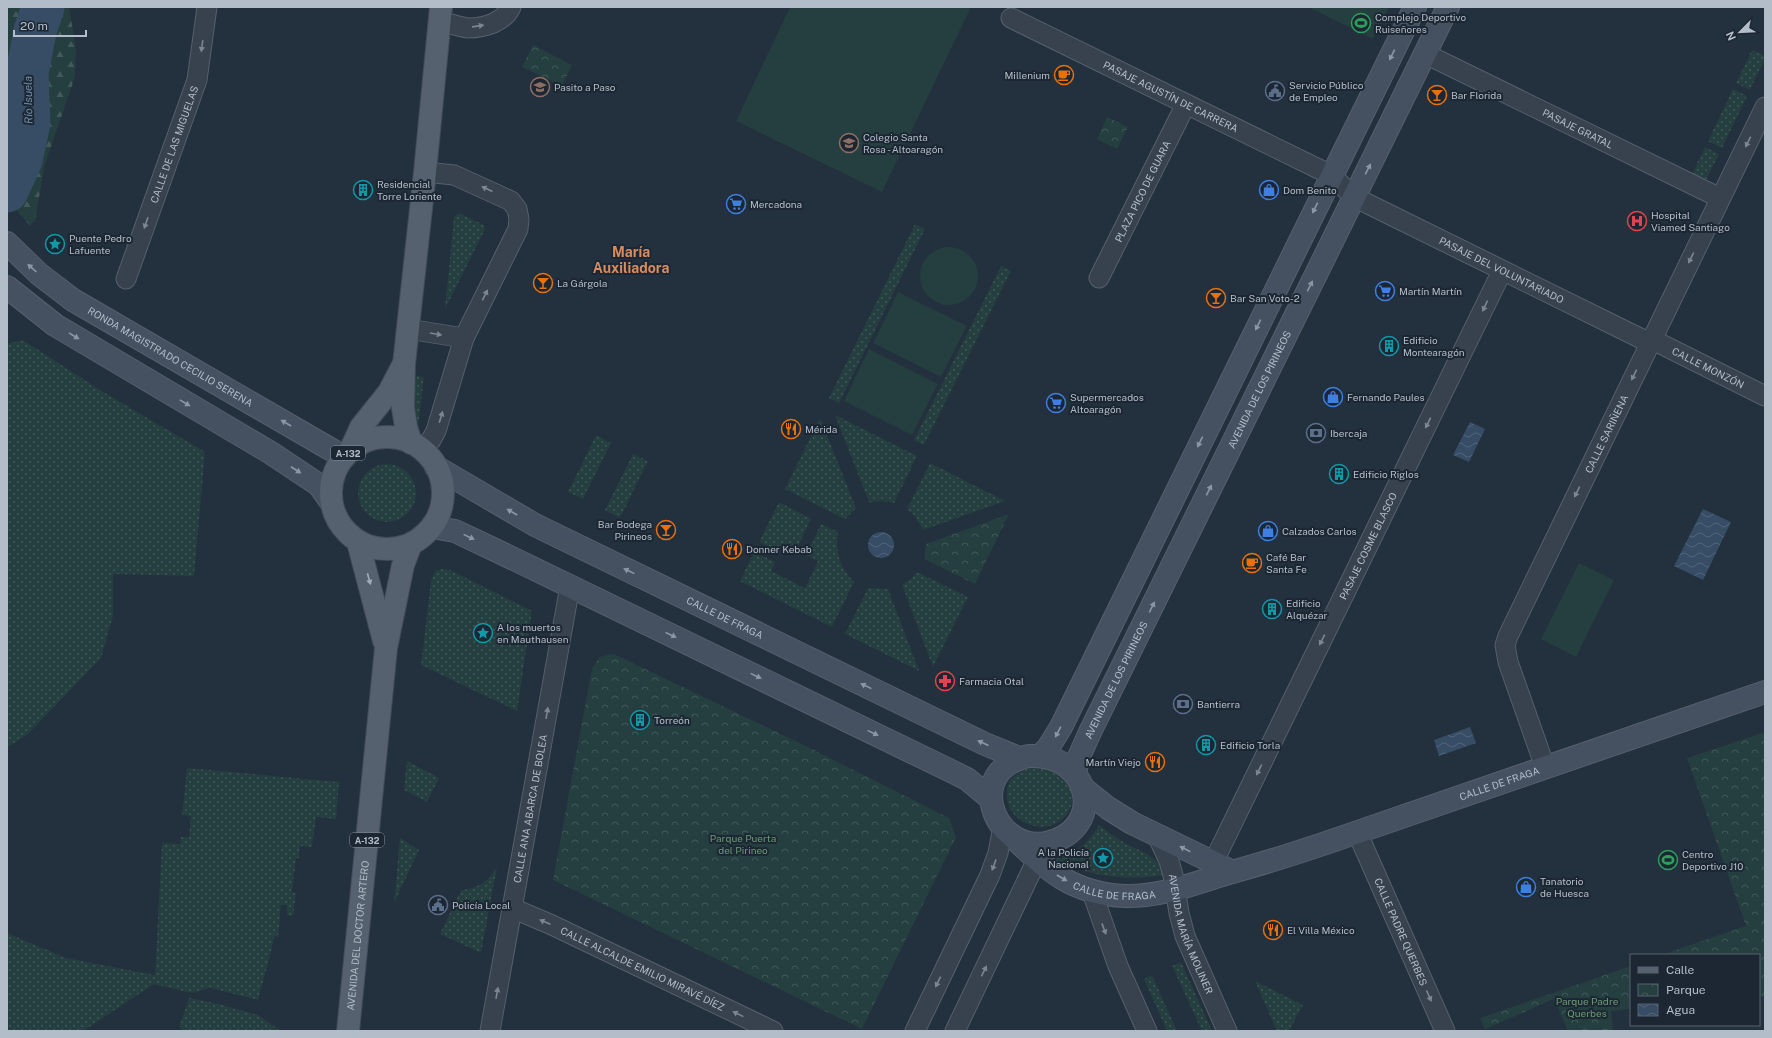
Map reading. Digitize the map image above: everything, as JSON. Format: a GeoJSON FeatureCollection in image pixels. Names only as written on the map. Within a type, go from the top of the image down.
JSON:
{"type":"FeatureCollection","features":[{"type":"Feature","properties":{"kind":"main road"},"geometry":{"type":"LineString","coordinates":[[1040,756],[1048,748],[1061,727],[1331,175],[1415,7]]}},
{"type":"Feature","properties":{"kind":"main road","name":"AVENIDA DE LOS PIRINEOS"},"geometry":{"type":"LineString","coordinates":[[1079,781],[1078,759],[1090,732],[1448,7]]}},
{"type":"Feature","properties":{"kind":"main road","name":"A-132"},"geometry":{"type":"LineString","coordinates":[[404,364],[389,392],[361,427],[347,454],[336,470],[331,486],[331,502],[336,518],[342,527],[358,542],[376,548],[393,549],[411,544],[423,537],[432,527],[441,508],[443,487],[436,467],[416,446],[406,427],[402,408],[404,364],[426,172],[441,14]]}},
{"type":"Feature","properties":{"kind":"main road","name":"RONDA MAGISTRADO CECILIO SERENA"},"geometry":{"type":"LineString","coordinates":[[7,243],[39,274],[73,300],[347,454]]}},
{"type":"Feature","properties":{"kind":"main road"},"geometry":{"type":"LineString","coordinates":[[7,287],[41,315],[295,469],[319,485],[331,502]]}},
{"type":"Feature","properties":{"kind":"main road","name":"A-132"},"geometry":{"type":"LineString","coordinates":[[347,454],[364,442],[380,438],[396,438],[416,446]]}},
{"type":"Feature","properties":{"kind":"main road","name":"CALLE DE FRAGA"},"geometry":{"type":"LineString","coordinates":[[436,467],[535,525],[985,744],[1019,758]]}},
{"type":"Feature","properties":{"kind":"main road"},"geometry":{"type":"LineString","coordinates":[[432,527],[455,531],[951,771],[966,779],[990,798]]}},
{"type":"Feature","properties":{"kind":"main road","name":"AVENIDA DEL DOCTOR ARTERO"},"geometry":{"type":"LineString","coordinates":[[358,542],[386,648]]}},
{"type":"Feature","properties":{"kind":"main road","name":"AVENIDA DEL DOCTOR ARTERO"},"geometry":{"type":"LineString","coordinates":[[348,1031],[386,648],[403,565],[411,544]]}},
{"type":"Feature","properties":{"kind":"main road","name":"CALLE DE FRAGA"},"geometry":{"type":"LineString","coordinates":[[1041,851],[1052,872],[1071,883],[1092,892],[1127,896],[1175,889],[1306,850],[1765,692]]}},
{"type":"Feature","properties":{"kind":"main road"},"geometry":{"type":"LineString","coordinates":[[1079,781],[1085,802],[1079,822],[1064,835],[1041,851],[1034,843],[1022,841],[1007,831],[992,808],[990,798],[992,783],[998,772],[1008,764],[1019,758],[1040,756],[1057,760],[1108,808],[1157,835],[1233,872]]}},
{"type":"Feature","properties":{"kind":"street","name":"CALLE DE LAS MIGUELAS"},"geometry":{"type":"LineString","coordinates":[[126,279],[196,80],[207,7]]}},
{"type":"Feature","properties":{"kind":"street"},"geometry":{"type":"LineString","coordinates":[[441,14],[467,28],[479,27],[498,21],[507,15],[512,7]]}},
{"type":"Feature","properties":{"kind":"street","name":"PASAJE AGUSTÍN DE CARRERA"},"geometry":{"type":"LineString","coordinates":[[1011,18],[1331,175],[1354,197]]}},
{"type":"Feature","properties":{"kind":"street","name":"PASAJE GRATAL"},"geometry":{"type":"LineString","coordinates":[[1436,59],[1720,198]]}},
{"type":"Feature","properties":{"kind":"street","name":"PLAZA PICO DE GUARA"},"geometry":{"type":"LineString","coordinates":[[1099,278],[1186,104]]}},
{"type":"Feature","properties":{"kind":"street","name":"CALLE SARIÑENA"},"geometry":{"type":"LineString","coordinates":[[1545,767],[1508,662],[1506,653],[1507,641],[1650,341],[1765,107]]}},
{"type":"Feature","properties":{"kind":"street"},"geometry":{"type":"LineString","coordinates":[[416,446],[432,440],[464,338],[518,229],[519,219],[514,205],[511,201],[502,196],[454,174],[426,172]]}},
{"type":"Feature","properties":{"kind":"street","name":"PASAJE DEL VOLUNTARIADO"},"geometry":{"type":"LineString","coordinates":[[1354,197],[1502,271],[1650,341]]}},
{"type":"Feature","properties":{"kind":"street","name":"PASAJE COSME BLASCO"},"geometry":{"type":"LineString","coordinates":[[1213,863],[1502,271]]}},
{"type":"Feature","properties":{"kind":"street"},"geometry":{"type":"LineString","coordinates":[[408,329],[464,338]]}},
{"type":"Feature","properties":{"kind":"street","name":"CALLE MONZÓN"},"geometry":{"type":"LineString","coordinates":[[1650,341],[1765,396]]}},
{"type":"Feature","properties":{"kind":"street","name":"CALLE ANA ABARCA DE BOLEA"},"geometry":{"type":"LineString","coordinates":[[490,1031],[570,586]]}},
{"type":"Feature","properties":{"kind":"street"},"geometry":{"type":"LineString","coordinates":[[915,1031],[990,875],[1007,831]]}},
{"type":"Feature","properties":{"kind":"street","name":"CALLE PADRE QUERBES"},"geometry":{"type":"LineString","coordinates":[[1357,832],[1445,1031]]}},
{"type":"Feature","properties":{"kind":"street","name":"AVENIDA MARÍA MOLINER"},"geometry":{"type":"LineString","coordinates":[[1157,835],[1169,861],[1185,936],[1227,1031]]}},
{"type":"Feature","properties":{"kind":"street"},"geometry":{"type":"LineString","coordinates":[[955,1031],[1041,851]]}},
{"type":"Feature","properties":{"kind":"street"},"geometry":{"type":"LineString","coordinates":[[1092,892],[1118,966],[1147,1031]]}},
{"type":"Feature","properties":{"kind":"street","name":"CALLE ALCALDE EMILIO MIRAVÉ DÍEZ"},"geometry":{"type":"LineString","coordinates":[[512,908],[552,925],[773,1031]]}},
{"type":"Feature","properties":{"kind":"green space"},"geometry":{"type":"Polygon","coordinates":[[[7,7],[69,7],[76,49],[75,77],[45,164],[35,220],[30,226],[7,199],[7,121],[9,106],[7,91],[7,7]]]}},
{"type":"Feature","properties":{"kind":"green space"},"geometry":{"type":"Polygon","coordinates":[[[790,7],[971,7],[882,192],[736,121],[790,7]]]}},
{"type":"Feature","properties":{"kind":"green space","name":"Complejo Deportivo Ruiseñores"},"geometry":{"type":"Polygon","coordinates":[[[1308,7],[1389,7],[1373,39],[1308,7]]]}},
{"type":"Feature","properties":{"kind":"green space"},"geometry":{"type":"Polygon","coordinates":[[[533,45],[572,65],[562,86],[522,67],[533,45]]]}},
{"type":"Feature","properties":{"kind":"green space"},"geometry":{"type":"Polygon","coordinates":[[[1752,50],[1765,56],[1765,59],[1750,90],[1736,83],[1752,50]]]}},
{"type":"Feature","properties":{"kind":"green space"},"geometry":{"type":"Polygon","coordinates":[[[1733,89],[1747,96],[1722,148],[1708,141],[1733,89]]]}},
{"type":"Feature","properties":{"kind":"green space"},"geometry":{"type":"Polygon","coordinates":[[[1107,117],[1128,127],[1117,149],[1097,139],[1107,117]]]}},
{"type":"Feature","properties":{"kind":"green space"},"geometry":{"type":"Polygon","coordinates":[[[1705,147],[1719,154],[1705,182],[1691,176],[1705,147]]]}},
{"type":"Feature","properties":{"kind":"green space"},"geometry":{"type":"Polygon","coordinates":[[[459,213],[484,225],[485,229],[445,309],[454,217],[459,213]]]}},
{"type":"Feature","properties":{"kind":"green space"},"geometry":{"type":"Polygon","coordinates":[[[915,224],[925,229],[839,403],[829,398],[915,224]]]}},
{"type":"Feature","properties":{"kind":"green space"},"geometry":{"type":"Polygon","coordinates":[[[949,247],[960,249],[973,260],[976,265],[978,276],[976,287],[965,300],[960,303],[949,305],[938,303],[925,292],[922,287],[920,276],[922,265],[933,252],[938,249],[949,247]]]}},
{"type":"Feature","properties":{"kind":"green space"},"geometry":{"type":"Polygon","coordinates":[[[1001,266],[1011,271],[924,445],[914,440],[1001,266]]]}},
{"type":"Feature","properties":{"kind":"green space"},"geometry":{"type":"Polygon","coordinates":[[[898,292],[967,326],[941,377],[873,343],[898,292]]]}},
{"type":"Feature","properties":{"kind":"green space"},"geometry":{"type":"Polygon","coordinates":[[[23,340],[100,390],[205,452],[194,576],[113,574],[113,616],[101,658],[27,735],[7,747],[7,344],[23,340]]]}},
{"type":"Feature","properties":{"kind":"green space"},"geometry":{"type":"Polygon","coordinates":[[[869,349],[938,384],[912,435],[844,401],[869,349]]]}},
{"type":"Feature","properties":{"kind":"green space"},"geometry":{"type":"Polygon","coordinates":[[[416,376],[424,377],[418,427],[413,407],[416,376]]]}},
{"type":"Feature","properties":{"kind":"green space"},"geometry":{"type":"Polygon","coordinates":[[[835,415],[917,456],[894,503],[884,501],[869,502],[835,415]]]}},
{"type":"Feature","properties":{"kind":"green space"},"geometry":{"type":"Polygon","coordinates":[[[820,418],[856,508],[845,519],[785,489],[820,418]]]}},
{"type":"Feature","properties":{"kind":"green space"},"geometry":{"type":"Polygon","coordinates":[[[596,435],[611,443],[583,499],[568,492],[596,435]]]}},
{"type":"Feature","properties":{"kind":"green space"},"geometry":{"type":"Polygon","coordinates":[[[633,454],[648,461],[620,518],[605,510],[633,454]]]}},
{"type":"Feature","properties":{"kind":"green space"},"geometry":{"type":"Polygon","coordinates":[[[930,463],[1005,501],[923,530],[914,515],[907,509],[930,463]]]}},
{"type":"Feature","properties":{"kind":"green space"},"geometry":{"type":"Polygon","coordinates":[[[387,464],[403,469],[411,477],[416,493],[411,509],[403,517],[387,522],[371,517],[363,509],[358,493],[363,477],[371,469],[387,464]]]}},
{"type":"Feature","properties":{"kind":"green space"},"geometry":{"type":"Polygon","coordinates":[[[779,502],[811,519],[796,550],[784,544],[780,553],[759,542],[779,502]]]}},
{"type":"Feature","properties":{"kind":"green space"},"geometry":{"type":"Polygon","coordinates":[[[1009,514],[975,584],[924,559],[926,544],[1009,514]]]}},
{"type":"Feature","properties":{"kind":"green space"},"geometry":{"type":"Polygon","coordinates":[[[821,524],[838,532],[838,553],[845,571],[854,582],[832,627],[740,581],[754,552],[775,562],[771,571],[805,588],[818,561],[806,555],[821,524]]]}},
{"type":"Feature","properties":{"kind":"green space"},"geometry":{"type":"Polygon","coordinates":[[[1579,563],[1614,580],[1576,657],[1541,639],[1579,563]]]}},
{"type":"Feature","properties":{"kind":"green space"},"geometry":{"type":"Polygon","coordinates":[[[442,569],[450,570],[532,611],[517,711],[421,665],[431,581],[435,571],[442,569]]]}},
{"type":"Feature","properties":{"kind":"green space"},"geometry":{"type":"Polygon","coordinates":[[[917,572],[968,597],[933,667],[902,585],[911,579],[917,572]]]}},
{"type":"Feature","properties":{"kind":"green space"},"geometry":{"type":"Polygon","coordinates":[[[868,588],[888,589],[919,671],[845,634],[868,588]]]}},
{"type":"Feature","properties":{"kind":"green space","name":"Parque Puerta del Pirineo"},"geometry":{"type":"Polygon","coordinates":[[[614,654],[812,749],[949,818],[956,837],[862,1029],[553,880],[592,668],[600,657],[614,654]]]}},
{"type":"Feature","properties":{"kind":"green space"},"geometry":{"type":"Polygon","coordinates":[[[1765,732],[1765,996],[1760,997],[1760,954],[1664,954],[1746,926],[1687,758],[1765,732]]]}},
{"type":"Feature","properties":{"kind":"green space"},"geometry":{"type":"Polygon","coordinates":[[[407,761],[439,778],[427,802],[404,790],[407,761]]]}},
{"type":"Feature","properties":{"kind":"green space"},"geometry":{"type":"Polygon","coordinates":[[[1032,767],[1048,770],[1056,774],[1063,779],[1072,792],[1070,809],[1062,820],[1050,826],[1042,827],[1027,824],[1010,809],[1007,794],[1009,782],[1018,773],[1032,767]]]}},
{"type":"Feature","properties":{"kind":"green space"},"geometry":{"type":"Polygon","coordinates":[[[187,768],[339,782],[336,819],[316,817],[312,847],[300,846],[299,858],[296,858],[292,892],[296,893],[293,916],[287,915],[287,905],[281,905],[278,937],[274,936],[258,1000],[210,988],[191,993],[154,984],[83,1031],[7,1031],[7,933],[66,958],[155,975],[162,843],[180,844],[181,837],[189,837],[191,816],[182,815],[187,768]]]}},
{"type":"Feature","properties":{"kind":"green space"},"geometry":{"type":"Polygon","coordinates":[[[1099,825],[1122,841],[1149,855],[1158,863],[1165,875],[1136,878],[1095,874],[1055,859],[1069,854],[1081,847],[1095,832],[1099,825]]]}},
{"type":"Feature","properties":{"kind":"green space"},"geometry":{"type":"Polygon","coordinates":[[[400,838],[419,850],[394,903],[400,838]]]}},
{"type":"Feature","properties":{"kind":"green space"},"geometry":{"type":"Polygon","coordinates":[[[497,867],[481,953],[440,934],[461,890],[473,888],[482,883],[497,867]]]}},
{"type":"Feature","properties":{"kind":"green space"},"geometry":{"type":"Polygon","coordinates":[[[1181,962],[1212,1031],[1202,1031],[1172,966],[1181,962]]]}},
{"type":"Feature","properties":{"kind":"green space","name":"Parque Padre Querbes"},"geometry":{"type":"Polygon","coordinates":[[[1630,966],[1630,1009],[1611,1011],[1613,1031],[1568,1031],[1554,999],[1485,1029],[1480,1018],[1630,966]]]}},
{"type":"Feature","properties":{"kind":"green space"},"geometry":{"type":"Polygon","coordinates":[[[1152,975],[1177,1031],[1167,1031],[1144,979],[1152,975]]]}},
{"type":"Feature","properties":{"kind":"green space"},"geometry":{"type":"Polygon","coordinates":[[[1255,981],[1303,1005],[1289,1031],[1277,1031],[1255,981]]]}},
{"type":"Feature","properties":{"kind":"green space"},"geometry":{"type":"Polygon","coordinates":[[[189,998],[215,1003],[258,1015],[281,1031],[184,1031],[179,1027],[189,998]]]}},
{"type":"Feature","properties":{"kind":"water"},"geometry":{"type":"Polygon","coordinates":[[[1470,422],[1485,429],[1469,462],[1453,455],[1470,422]]]}},
{"type":"Feature","properties":{"kind":"water"},"geometry":{"type":"Polygon","coordinates":[[[1703,509],[1731,522],[1703,580],[1674,566],[1703,509]]]}},
{"type":"Feature","properties":{"kind":"water"},"geometry":{"type":"Polygon","coordinates":[[[881,532],[891,535],[894,545],[891,555],[881,558],[871,555],[868,545],[871,535],[881,532]]]}},
{"type":"Feature","properties":{"kind":"water"},"geometry":{"type":"Polygon","coordinates":[[[1470,727],[1476,743],[1439,756],[1434,740],[1470,727]]]}},
{"type":"Feature","properties":{"kind":"waterway","name":"Río Isuela"},"geometry":{"type":"LineString","coordinates":[[7,191],[21,160],[29,123],[27,73],[35,31],[43,7]]}},
{"type":"Feature","properties":{"kind":"place","name":"Complejo Deportivo Ruiseñores"},"geometry":{"type":"Point","coordinates":[1361,23]}},
{"type":"Feature","properties":{"kind":"place","name":"Millenium"},"geometry":{"type":"Point","coordinates":[1064,75]}},
{"type":"Feature","properties":{"kind":"place","name":"Pasito a Paso"},"geometry":{"type":"Point","coordinates":[540,87]}},
{"type":"Feature","properties":{"kind":"place","name":"Servicio Público de Empleo"},"geometry":{"type":"Point","coordinates":[1275,91]}},
{"type":"Feature","properties":{"kind":"place","name":"Bar Florida"},"geometry":{"type":"Point","coordinates":[1437,95]}},
{"type":"Feature","properties":{"kind":"place","name":"Colegio Santa Rosa - Altoaragón"},"geometry":{"type":"Point","coordinates":[849,143]}},
{"type":"Feature","properties":{"kind":"place","name":"Residencial Torre Loriente"},"geometry":{"type":"Point","coordinates":[363,190]}},
{"type":"Feature","properties":{"kind":"place","name":"Dom Benito"},"geometry":{"type":"Point","coordinates":[1269,190]}},
{"type":"Feature","properties":{"kind":"place","name":"Mercadona"},"geometry":{"type":"Point","coordinates":[736,204]}},
{"type":"Feature","properties":{"kind":"place","name":"Hospital Viamed Santiago"},"geometry":{"type":"Point","coordinates":[1637,221]}},
{"type":"Feature","properties":{"kind":"place","name":"Puente Pedro Lafuente"},"geometry":{"type":"Point","coordinates":[55,244]}},
{"type":"Feature","properties":{"kind":"place","name":"La Gárgola"},"geometry":{"type":"Point","coordinates":[543,283]}},
{"type":"Feature","properties":{"kind":"place","name":"Martín Martín"},"geometry":{"type":"Point","coordinates":[1385,291]}},
{"type":"Feature","properties":{"kind":"place","name":"Bar San Voto-2"},"geometry":{"type":"Point","coordinates":[1216,298]}},
{"type":"Feature","properties":{"kind":"place","name":"Edificio Montearagón"},"geometry":{"type":"Point","coordinates":[1389,346]}},
{"type":"Feature","properties":{"kind":"place","name":"Fernando Paules"},"geometry":{"type":"Point","coordinates":[1333,397]}},
{"type":"Feature","properties":{"kind":"place","name":"Supermercados Altoaragón"},"geometry":{"type":"Point","coordinates":[1056,403]}},
{"type":"Feature","properties":{"kind":"place","name":"Mérida"},"geometry":{"type":"Point","coordinates":[791,429]}},
{"type":"Feature","properties":{"kind":"place","name":"Ibercaja"},"geometry":{"type":"Point","coordinates":[1316,433]}},
{"type":"Feature","properties":{"kind":"place","name":"Edificio Riglos"},"geometry":{"type":"Point","coordinates":[1339,474]}},
{"type":"Feature","properties":{"kind":"place","name":"Bar Bodega Pirineos"},"geometry":{"type":"Point","coordinates":[666,530]}},
{"type":"Feature","properties":{"kind":"place","name":"Calzados Carlos"},"geometry":{"type":"Point","coordinates":[1268,531]}},
{"type":"Feature","properties":{"kind":"place","name":"Donner Kebab"},"geometry":{"type":"Point","coordinates":[732,549]}},
{"type":"Feature","properties":{"kind":"place","name":"Café Bar Santa Fe"},"geometry":{"type":"Point","coordinates":[1252,563]}},
{"type":"Feature","properties":{"kind":"place","name":"Edificio Alquézar"},"geometry":{"type":"Point","coordinates":[1272,609]}},
{"type":"Feature","properties":{"kind":"place","name":"A los muertos en Mauthausen"},"geometry":{"type":"Point","coordinates":[483,633]}},
{"type":"Feature","properties":{"kind":"place","name":"Farmacia Otal"},"geometry":{"type":"Point","coordinates":[945,681]}},
{"type":"Feature","properties":{"kind":"place","name":"Bantierra"},"geometry":{"type":"Point","coordinates":[1183,704]}},
{"type":"Feature","properties":{"kind":"place","name":"Torreón"},"geometry":{"type":"Point","coordinates":[640,720]}},
{"type":"Feature","properties":{"kind":"place","name":"Edificio Torla"},"geometry":{"type":"Point","coordinates":[1206,745]}},
{"type":"Feature","properties":{"kind":"place","name":"Martín Viejo"},"geometry":{"type":"Point","coordinates":[1155,762]}},
{"type":"Feature","properties":{"kind":"place","name":"A la Policía Nacional"},"geometry":{"type":"Point","coordinates":[1103,858]}},
{"type":"Feature","properties":{"kind":"place","name":"Centro Deportivo J10"},"geometry":{"type":"Point","coordinates":[1668,860]}},
{"type":"Feature","properties":{"kind":"place","name":"Tanatorio de Huesca"},"geometry":{"type":"Point","coordinates":[1526,887]}},
{"type":"Feature","properties":{"kind":"place","name":"Policía Local"},"geometry":{"type":"Point","coordinates":[438,905]}},
{"type":"Feature","properties":{"kind":"place","name":"El Villa México"},"geometry":{"type":"Point","coordinates":[1273,930]}},
{"type":"Feature","properties":{"kind":"district","name":"María Auxiliadora"},"geometry":{"type":"Point","coordinates":[631,260]}}]}
